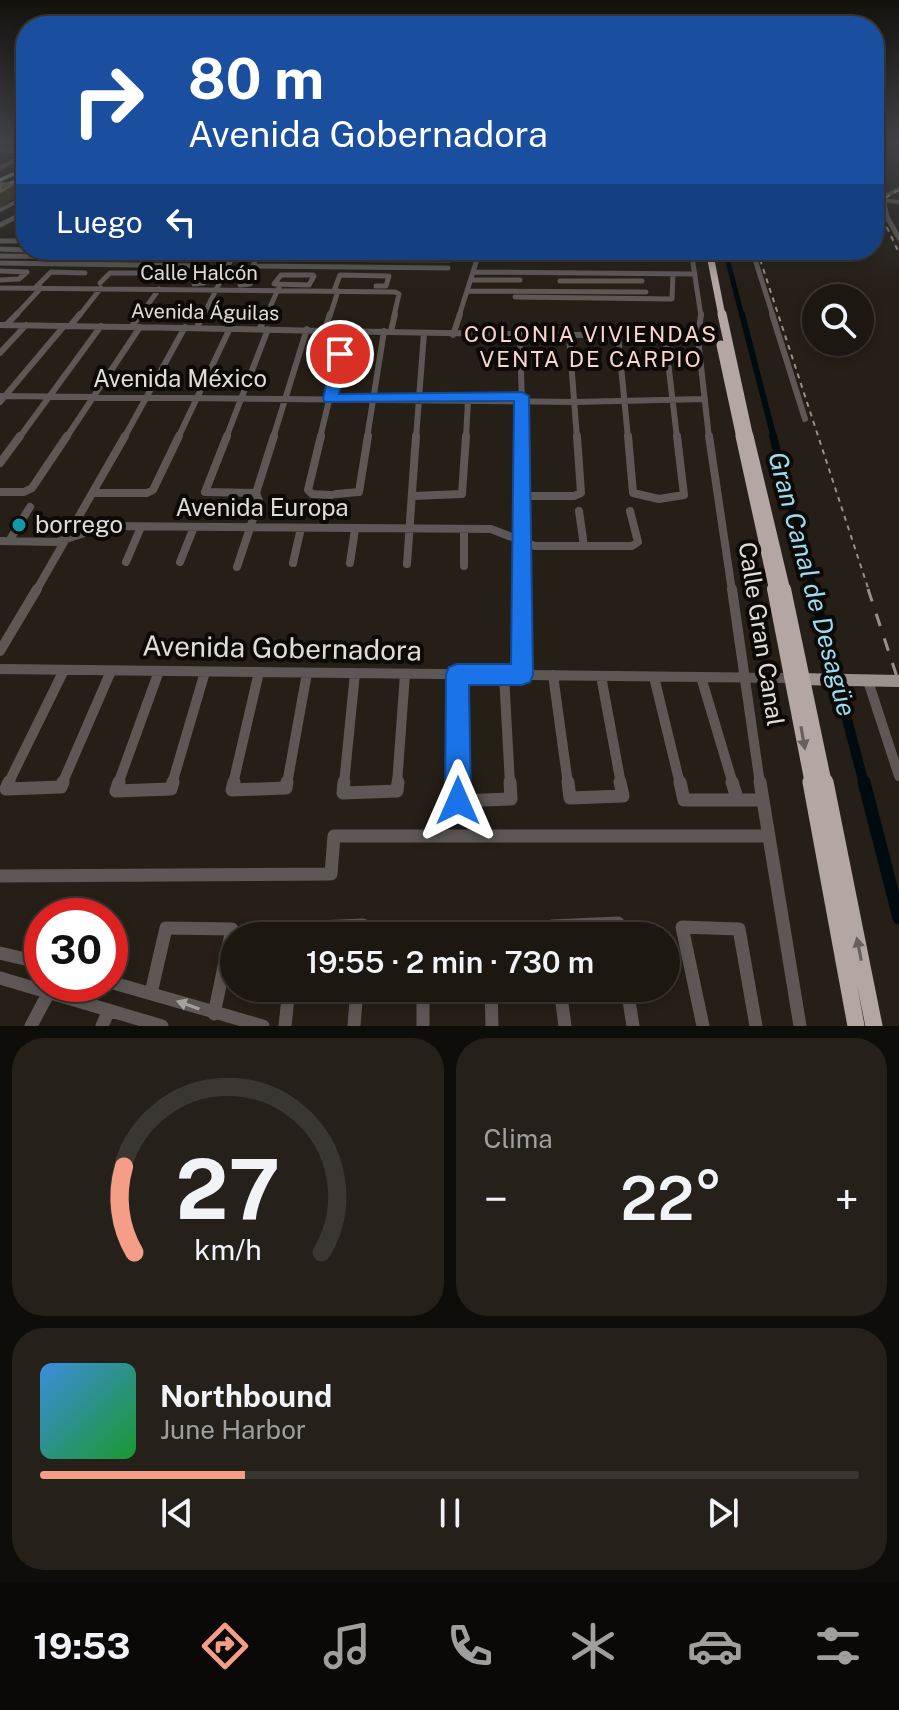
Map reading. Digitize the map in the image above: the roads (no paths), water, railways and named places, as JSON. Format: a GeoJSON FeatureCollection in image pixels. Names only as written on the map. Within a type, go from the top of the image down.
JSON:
{"type":"FeatureCollection","features":[{"type":"Feature","properties":{"kind":"highway"},"geometry":{"type":"LineString","coordinates":[[703,260],[730,396],[785,638],[856,1026]]}},
{"type":"Feature","properties":{"kind":"highway"},"geometry":{"type":"LineString","coordinates":[[704,260],[796,639],[874,1026]]}},
{"type":"Feature","properties":{"kind":"main road","name":"Avenida Gobernadora"},"geometry":{"type":"LineString","coordinates":[[785,678],[899,681]]}},
{"type":"Feature","properties":{"kind":"street"},"geometry":{"type":"LineString","coordinates":[[899,202],[884,201],[891,225],[899,238]]}},
{"type":"Feature","properties":{"kind":"street"},"geometry":{"type":"LineString","coordinates":[[891,225],[899,225]]}},
{"type":"Feature","properties":{"kind":"street"},"geometry":{"type":"LineString","coordinates":[[12,263],[16,259]]}},
{"type":"Feature","properties":{"kind":"street"},"geometry":{"type":"LineString","coordinates":[[197,327],[232,260]]}},
{"type":"Feature","properties":{"kind":"street"},"geometry":{"type":"LineString","coordinates":[[256,260],[253,266],[448,268]]}},
{"type":"Feature","properties":{"kind":"street"},"geometry":{"type":"LineString","coordinates":[[277,266],[280,260]]}},
{"type":"Feature","properties":{"kind":"street"},"geometry":{"type":"LineString","coordinates":[[453,335],[478,260]]}},
{"type":"Feature","properties":{"kind":"street"},"geometry":{"type":"LineString","coordinates":[[594,260],[600,292]]}},
{"type":"Feature","properties":{"kind":"street","name":"Calle Gran Canal"},"geometry":{"type":"LineString","coordinates":[[700,260],[695,274],[702,331],[698,336],[717,503],[747,677],[767,836],[800,1026]]}},
{"type":"Feature","properties":{"kind":"street"},"geometry":{"type":"LineString","coordinates":[[755,260],[805,419]]}},
{"type":"Feature","properties":{"kind":"street"},"geometry":{"type":"LineString","coordinates":[[0,263],[205,266]]}},
{"type":"Feature","properties":{"kind":"street"},"geometry":{"type":"LineString","coordinates":[[0,271],[27,273],[19,279],[0,280]]}},
{"type":"Feature","properties":{"kind":"street"},"geometry":{"type":"LineString","coordinates":[[3,325],[51,272],[85,273],[75,283],[40,286]]}},
{"type":"Feature","properties":{"kind":"street"},"geometry":{"type":"LineString","coordinates":[[474,272],[520,276]]}},
{"type":"Feature","properties":{"kind":"street"},"geometry":{"type":"LineString","coordinates":[[2,398],[67,326],[109,273],[208,275],[203,284],[158,287]]}},
{"type":"Feature","properties":{"kind":"street"},"geometry":{"type":"LineString","coordinates":[[101,286],[134,283],[144,273]]}},
{"type":"Feature","properties":{"kind":"street"},"geometry":{"type":"LineString","coordinates":[[0,492],[31,490],[93,397],[168,273]]}},
{"type":"Feature","properties":{"kind":"street"},"geometry":{"type":"LineString","coordinates":[[471,280],[560,273],[596,277],[695,274]]}},
{"type":"Feature","properties":{"kind":"street"},"geometry":{"type":"LineString","coordinates":[[560,273],[562,291]]}},
{"type":"Feature","properties":{"kind":"street"},"geometry":{"type":"LineString","coordinates":[[219,287],[249,285],[255,276],[237,274]]}},
{"type":"Feature","properties":{"kind":"street"},"geometry":{"type":"LineString","coordinates":[[467,291],[600,292],[672,299],[673,274]]}},
{"type":"Feature","properties":{"kind":"street"},"geometry":{"type":"LineString","coordinates":[[280,275],[314,276],[310,285],[279,288],[274,283],[280,275]]}},
{"type":"Feature","properties":{"kind":"street"},"geometry":{"type":"LineString","coordinates":[[325,329],[339,275],[389,277],[385,286],[336,289]]}},
{"type":"Feature","properties":{"kind":"street"},"geometry":{"type":"LineString","coordinates":[[520,276],[521,291]]}},
{"type":"Feature","properties":{"kind":"street"},"geometry":{"type":"LineString","coordinates":[[560,281],[596,277]]}},
{"type":"Feature","properties":{"kind":"street"},"geometry":{"type":"LineString","coordinates":[[641,277],[648,295]]}},
{"type":"Feature","properties":{"kind":"street","name":"Calle Halcón"},"geometry":{"type":"LineString","coordinates":[[0,288],[219,287],[398,292],[388,331]]}},
{"type":"Feature","properties":{"kind":"street"},"geometry":{"type":"LineString","coordinates":[[256,493],[206,493],[279,288]]}},
{"type":"Feature","properties":{"kind":"street"},"geometry":{"type":"LineString","coordinates":[[515,297],[648,295]]}},
{"type":"Feature","properties":{"kind":"street","name":"Avenida Águilas"},"geometry":{"type":"LineString","coordinates":[[3,325],[325,329],[453,335],[698,336]]}},
{"type":"Feature","properties":{"kind":"street"},"geometry":{"type":"LineString","coordinates":[[0,353],[26,325]]}},
{"type":"Feature","properties":{"kind":"street"},"geometry":{"type":"LineString","coordinates":[[0,463],[101,326]]}},
{"type":"Feature","properties":{"kind":"street"},"geometry":{"type":"LineString","coordinates":[[0,651],[93,493],[185,327]]}},
{"type":"Feature","properties":{"kind":"street"},"geometry":{"type":"LineString","coordinates":[[93,493],[147,493],[153,490],[230,328]]}},
{"type":"Feature","properties":{"kind":"street"},"geometry":{"type":"LineString","coordinates":[[237,567],[259,501],[256,493],[307,329]]}},
{"type":"Feature","properties":{"kind":"street"},"geometry":{"type":"LineString","coordinates":[[346,330],[310,493],[357,494],[388,331]]}},
{"type":"Feature","properties":{"kind":"street"},"geometry":{"type":"LineString","coordinates":[[407,564],[424,333]]}},
{"type":"Feature","properties":{"kind":"street"},"geometry":{"type":"LineString","coordinates":[[520,335],[524,496],[522,675]]}},
{"type":"Feature","properties":{"kind":"street"},"geometry":{"type":"LineString","coordinates":[[524,496],[574,496],[581,493],[569,335]]}},
{"type":"Feature","properties":{"kind":"street"},"geometry":{"type":"LineString","coordinates":[[618,335],[636,496],[683,497],[665,336]]}},
{"type":"Feature","properties":{"kind":"street","name":"Avenida México"},"geometry":{"type":"LineString","coordinates":[[2,398],[705,399]]}},
{"type":"Feature","properties":{"kind":"street","name":"Avenida México"},"geometry":{"type":"LineString","coordinates":[[418,398],[468,401],[522,399]]}},
{"type":"Feature","properties":{"kind":"street"},"geometry":{"type":"LineString","coordinates":[[412,496],[462,494],[468,401]]}},
{"type":"Feature","properties":{"kind":"street"},"geometry":{"type":"LineString","coordinates":[[5,541],[30,507]]}},
{"type":"Feature","properties":{"kind":"street"},"geometry":{"type":"LineString","coordinates":[[579,511],[584,546]]}},
{"type":"Feature","properties":{"kind":"street","name":"Avenida Europa"},"geometry":{"type":"LineString","coordinates":[[5,541],[66,539],[102,527],[194,527],[493,529],[535,546],[636,545],[630,511]]}},
{"type":"Feature","properties":{"kind":"street"},"geometry":{"type":"LineString","coordinates":[[126,562],[141,527]]}},
{"type":"Feature","properties":{"kind":"street"},"geometry":{"type":"LineString","coordinates":[[180,562],[194,527]]}},
{"type":"Feature","properties":{"kind":"street"},"geometry":{"type":"LineString","coordinates":[[293,563],[301,528]]}},
{"type":"Feature","properties":{"kind":"street"},"geometry":{"type":"LineString","coordinates":[[350,563],[355,529]]}},
{"type":"Feature","properties":{"kind":"street"},"geometry":{"type":"LineString","coordinates":[[464,529],[464,566]]}},
{"type":"Feature","properties":{"kind":"street","name":"Avenida Gobernadora"},"geometry":{"type":"LineString","coordinates":[[0,669],[785,678]]}},
{"type":"Feature","properties":{"kind":"street"},"geometry":{"type":"LineString","coordinates":[[64,670],[6,789],[61,787],[111,671]]}},
{"type":"Feature","properties":{"kind":"street"},"geometry":{"type":"LineString","coordinates":[[159,671],[116,791],[171,789],[205,672]]}},
{"type":"Feature","properties":{"kind":"street"},"geometry":{"type":"LineString","coordinates":[[259,672],[232,790],[286,788],[307,673]]}},
{"type":"Feature","properties":{"kind":"street"},"geometry":{"type":"LineString","coordinates":[[355,673],[343,793],[397,791],[405,674]]}},
{"type":"Feature","properties":{"kind":"street"},"geometry":{"type":"LineString","coordinates":[[457,674],[458,801],[511,799],[504,675]]}},
{"type":"Feature","properties":{"kind":"street"},"geometry":{"type":"LineString","coordinates":[[553,675],[570,798],[623,796],[601,676]]}},
{"type":"Feature","properties":{"kind":"street"},"geometry":{"type":"LineString","coordinates":[[654,677],[684,800],[762,800]]}},
{"type":"Feature","properties":{"kind":"street"},"geometry":{"type":"LineString","coordinates":[[701,677],[737,798]]}},
{"type":"Feature","properties":{"kind":"street"},"geometry":{"type":"LineString","coordinates":[[861,680],[899,776]]}},
{"type":"Feature","properties":{"kind":"street"},"geometry":{"type":"LineString","coordinates":[[0,876],[331,874],[334,836],[767,836]]}},
{"type":"Feature","properties":{"kind":"street"},"geometry":{"type":"LineString","coordinates":[[703,1026],[682,927],[739,929],[756,1026]]}},
{"type":"Feature","properties":{"kind":"street"},"geometry":{"type":"LineString","coordinates":[[151,993],[166,928],[232,929],[214,1014]]}},
{"type":"Feature","properties":{"kind":"street"},"geometry":{"type":"LineString","coordinates":[[0,953],[24,958]]}},
{"type":"Feature","properties":{"kind":"street"},"geometry":{"type":"LineString","coordinates":[[0,978],[24,985]]}},
{"type":"Feature","properties":{"kind":"street"},"geometry":{"type":"LineString","coordinates":[[128,987],[245,1024],[263,1026]]}},
{"type":"Feature","properties":{"kind":"street"},"geometry":{"type":"LineString","coordinates":[[31,1026],[44,1002]]}},
{"type":"Feature","properties":{"kind":"street"},"geometry":{"type":"LineString","coordinates":[[82,1002],[162,1026]]}},
{"type":"Feature","properties":{"kind":"street"},"geometry":{"type":"LineString","coordinates":[[285,1026],[288,1002]]}},
{"type":"Feature","properties":{"kind":"street"},"geometry":{"type":"LineString","coordinates":[[354,1026],[356,1002]]}},
{"type":"Feature","properties":{"kind":"street"},"geometry":{"type":"LineString","coordinates":[[423,1002],[423,1026]]}},
{"type":"Feature","properties":{"kind":"street"},"geometry":{"type":"LineString","coordinates":[[491,1002],[492,1026]]}},
{"type":"Feature","properties":{"kind":"street"},"geometry":{"type":"LineString","coordinates":[[562,1002],[565,1026]]}},
{"type":"Feature","properties":{"kind":"street"},"geometry":{"type":"LineString","coordinates":[[629,1002],[633,1026]]}},
{"type":"Feature","properties":{"kind":"street"},"geometry":{"type":"LineString","coordinates":[[102,1026],[109,1010]]}},
{"type":"Feature","properties":{"kind":"waterway","name":"Gran Canal de Desagüe"},"geometry":{"type":"LineString","coordinates":[[728,260],[742,316]]}},
{"type":"Feature","properties":{"kind":"waterway","name":"Gran Canal de Desagüe"},"geometry":{"type":"LineString","coordinates":[[742,314],[774,438]]}},
{"type":"Feature","properties":{"kind":"waterway","name":"Gran Canal de Desagüe"},"geometry":{"type":"LineString","coordinates":[[773,436],[814,591]]}},
{"type":"Feature","properties":{"kind":"waterway","name":"Gran Canal de Desagüe"},"geometry":{"type":"LineString","coordinates":[[813,589],[864,784]]}},
{"type":"Feature","properties":{"kind":"waterway","name":"Gran Canal de Desagüe"},"geometry":{"type":"LineString","coordinates":[[864,782],[899,918]]}},
{"type":"Feature","properties":{"kind":"railway"},"geometry":{"type":"LineString","coordinates":[[884,199],[899,190]]}},
{"type":"Feature","properties":{"kind":"railway"},"geometry":{"type":"LineString","coordinates":[[884,221],[899,253]]}},
{"type":"Feature","properties":{"kind":"railway"},"geometry":{"type":"LineString","coordinates":[[760,260],[869,591]]}},
{"type":"Feature","properties":{"kind":"railway"},"geometry":{"type":"LineString","coordinates":[[868,589],[899,683]]}},
{"type":"Feature","properties":{"kind":"place","name":"borrego"},"geometry":{"type":"Point","coordinates":[19,525]}},
{"type":"Feature","properties":{"kind":"district","name":"COLONIA VIVIENDAS VENTA DE CARPIO"},"geometry":{"type":"Point","coordinates":[591,346]}}]}
